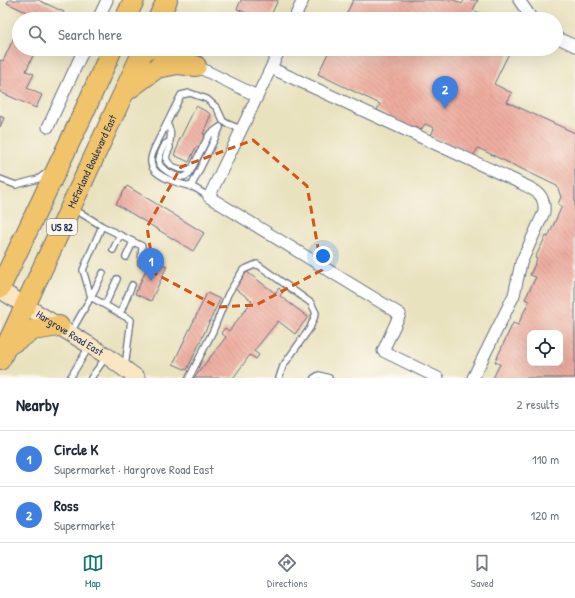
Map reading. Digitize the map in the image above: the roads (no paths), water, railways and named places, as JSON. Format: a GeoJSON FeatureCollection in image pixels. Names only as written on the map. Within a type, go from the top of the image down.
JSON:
{"type":"FeatureCollection","features":[{"type":"Feature","properties":{"kind":"highway"},"geometry":{"type":"LineString","coordinates":[[129,12],[134,0]]}},
{"type":"Feature","properties":{"kind":"highway","name":"US 82"},"geometry":{"type":"LineString","coordinates":[[0,289],[109,56]]}},
{"type":"Feature","properties":{"kind":"highway","name":"McFarland Boulevard East"},"geometry":{"type":"LineString","coordinates":[[3,353],[141,56]]}},
{"type":"Feature","properties":{"kind":"highway"},"geometry":{"type":"LineString","coordinates":[[172,56],[196,66]]}},
{"type":"Feature","properties":{"kind":"highway"},"geometry":{"type":"LineString","coordinates":[[184,56],[196,66]]}},
{"type":"Feature","properties":{"kind":"highway"},"geometry":{"type":"LineString","coordinates":[[124,92],[140,82],[157,68],[178,64],[196,66]]}},
{"type":"Feature","properties":{"kind":"highway"},"geometry":{"type":"LineString","coordinates":[[0,255],[24,237]]}},
{"type":"Feature","properties":{"kind":"highway"},"geometry":{"type":"LineString","coordinates":[[3,353],[33,330],[65,329]]}},
{"type":"Feature","properties":{"kind":"main road","name":"Hargrove Road East"},"geometry":{"type":"LineString","coordinates":[[0,289],[91,345],[134,376]]}},
{"type":"Feature","properties":{"kind":"street"},"geometry":{"type":"LineString","coordinates":[[101,12],[107,0]]}},
{"type":"Feature","properties":{"kind":"street"},"geometry":{"type":"LineString","coordinates":[[297,12],[303,0]]}},
{"type":"Feature","properties":{"kind":"street"},"geometry":{"type":"LineString","coordinates":[[519,0],[527,12]]}},
{"type":"Feature","properties":{"kind":"street"},"geometry":{"type":"LineString","coordinates":[[563,40],[575,46]]}},
{"type":"Feature","properties":{"kind":"street"},"geometry":{"type":"LineString","coordinates":[[48,126],[81,56]]}},
{"type":"Feature","properties":{"kind":"street"},"geometry":{"type":"LineString","coordinates":[[277,56],[209,197],[400,314],[383,351],[438,378]]}},
{"type":"Feature","properties":{"kind":"street"},"geometry":{"type":"LineString","coordinates":[[196,66],[257,96]]}},
{"type":"Feature","properties":{"kind":"street"},"geometry":{"type":"LineString","coordinates":[[271,68],[522,184],[534,190],[542,197],[545,205],[544,212],[521,264],[514,295],[472,378]]}},
{"type":"Feature","properties":{"kind":"lane"},"geometry":{"type":"LineString","coordinates":[[209,197],[191,186],[179,184],[158,174],[151,163],[152,155],[181,95],[190,93],[207,99],[217,108],[223,121],[241,129]]}},
{"type":"Feature","properties":{"kind":"lane"},"geometry":{"type":"LineString","coordinates":[[191,186],[223,121]]}},
{"type":"Feature","properties":{"kind":"lane"},"geometry":{"type":"LineString","coordinates":[[167,124],[172,137],[169,142],[165,144],[159,157],[159,163],[163,169],[180,177],[185,177],[189,174],[208,135],[220,127]]}},
{"type":"Feature","properties":{"kind":"lane"},"geometry":{"type":"LineString","coordinates":[[169,142],[170,146],[167,153],[167,159],[170,164],[182,170],[192,168]]}},
{"type":"Feature","properties":{"kind":"lane"},"geometry":{"type":"LineString","coordinates":[[0,179],[16,185],[38,179],[59,163]]}},
{"type":"Feature","properties":{"kind":"lane"},"geometry":{"type":"LineString","coordinates":[[71,207],[102,226],[142,246],[141,263]]}},
{"type":"Feature","properties":{"kind":"lane"},"geometry":{"type":"LineString","coordinates":[[102,226],[83,270],[91,297],[131,320],[134,376]]}},
{"type":"Feature","properties":{"kind":"lane"},"geometry":{"type":"LineString","coordinates":[[113,250],[120,235]]}},
{"type":"Feature","properties":{"kind":"lane"},"geometry":{"type":"LineString","coordinates":[[126,257],[133,242]]}},
{"type":"Feature","properties":{"kind":"lane"},"geometry":{"type":"LineString","coordinates":[[189,378],[228,294],[243,270],[257,264],[311,303],[316,313],[310,328],[283,366],[279,378]]}},
{"type":"Feature","properties":{"kind":"lane"},"geometry":{"type":"LineString","coordinates":[[65,329],[91,297],[103,273]]}},
{"type":"Feature","properties":{"kind":"lane"},"geometry":{"type":"LineString","coordinates":[[105,305],[117,279]]}},
{"type":"Feature","properties":{"kind":"lane"},"geometry":{"type":"LineString","coordinates":[[120,314],[132,285]]}},
{"type":"Feature","properties":{"kind":"lane"},"geometry":{"type":"LineString","coordinates":[[70,378],[91,345]]}},
{"type":"Feature","properties":{"kind":"lane"},"geometry":{"type":"LineString","coordinates":[[91,378],[107,356]]}},
{"type":"Feature","properties":{"kind":"lane"},"geometry":{"type":"LineString","coordinates":[[314,378],[319,374],[328,378]]}},
{"type":"Feature","properties":{"kind":"place","name":"Ross"},"geometry":{"type":"Point","coordinates":[445,109]}},
{"type":"Feature","properties":{"kind":"place","name":"Circle K"},"geometry":{"type":"Point","coordinates":[151,281]}}]}
